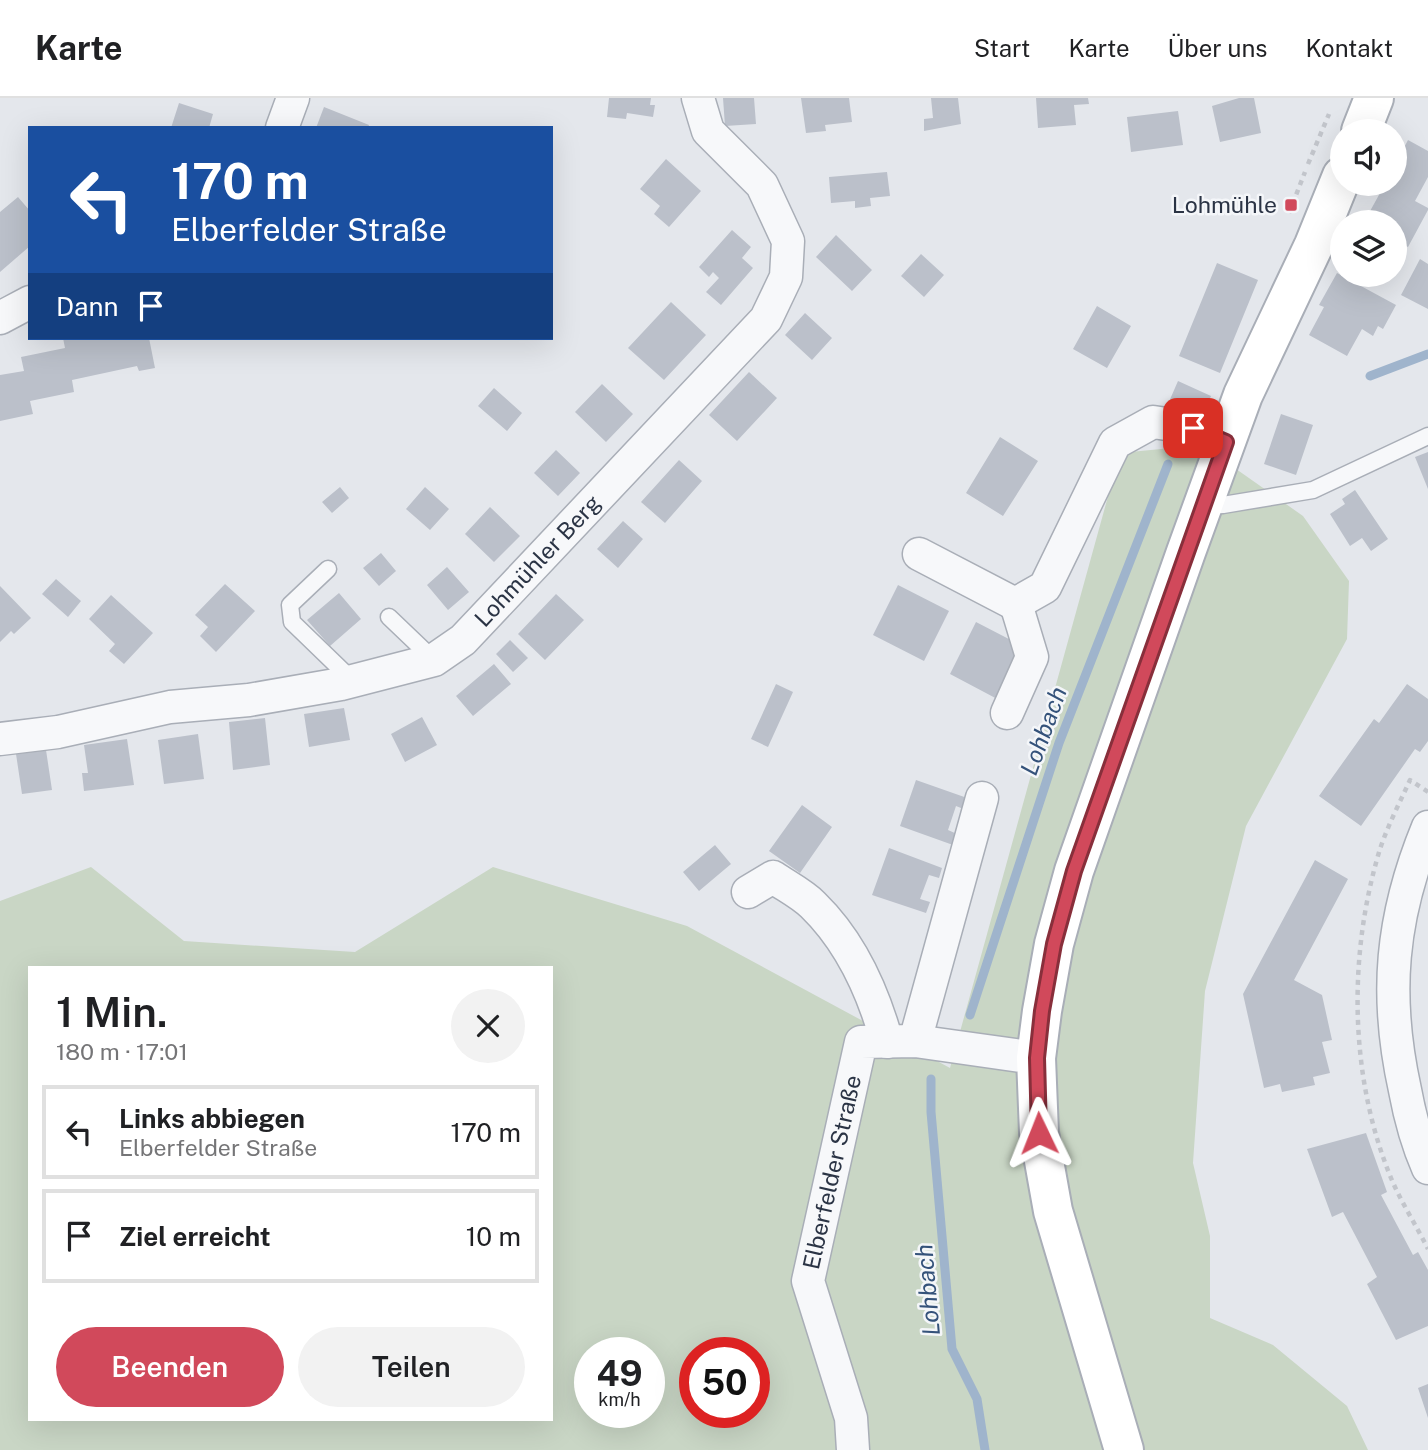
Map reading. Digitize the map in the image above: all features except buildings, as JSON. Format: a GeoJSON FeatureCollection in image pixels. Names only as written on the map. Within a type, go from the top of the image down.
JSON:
{"type":"FeatureCollection","features":[{"type":"Feature","properties":{"kind":"main road"},"geometry":{"type":"LineString","coordinates":[[1366,119],[1374,98]]}},
{"type":"Feature","properties":{"kind":"main road"},"geometry":{"type":"LineString","coordinates":[[1124,1450],[1052,1210],[1039,1133],[1037,1058],[1054,944],[1074,871],[1243,395],[1314,245],[1334,196]]}},
{"type":"Feature","properties":{"kind":"street"},"geometry":{"type":"LineString","coordinates":[[283,126],[293,98]]}},
{"type":"Feature","properties":{"kind":"street","name":"Lohmühler Berg"},"geometry":{"type":"LineString","coordinates":[[0,739],[58,732],[170,707],[249,700],[353,681],[434,660],[463,640],[766,319],[786,277],[789,241],[762,186],[708,131],[698,98]]}},
{"type":"Feature","properties":{"kind":"street"},"geometry":{"type":"LineString","coordinates":[[0,318],[28,303]]}},
{"type":"Feature","properties":{"kind":"street"},"geometry":{"type":"LineString","coordinates":[[1016,604],[1045,587],[1115,443],[1153,422],[1193,428],[1226,442]]}},
{"type":"Feature","properties":{"kind":"street"},"geometry":{"type":"LineString","coordinates":[[919,554],[1016,604],[1032,657],[1007,713]]}},
{"type":"Feature","properties":{"kind":"street"},"geometry":{"type":"LineString","coordinates":[[901,1041],[982,798]]}},
{"type":"Feature","properties":{"kind":"street"},"geometry":{"type":"LineString","coordinates":[[1428,827],[1417,855],[1399,921],[1392,966],[1398,1061],[1412,1123],[1428,1168]]}},
{"type":"Feature","properties":{"kind":"street"},"geometry":{"type":"LineString","coordinates":[[748,892],[773,877],[812,903],[845,942],[901,1041]]}},
{"type":"Feature","properties":{"kind":"street","name":"Elberfelder Straße"},"geometry":{"type":"LineString","coordinates":[[853,1450],[851,1418],[808,1281],[861,1042],[901,1041],[1037,1058]]}},
{"type":"Feature","properties":{"kind":"lane"},"geometry":{"type":"LineString","coordinates":[[1203,506],[1313,490],[1428,436]]}},
{"type":"Feature","properties":{"kind":"lane"},"geometry":{"type":"LineString","coordinates":[[328,569],[290,605],[290,615],[292,622],[353,681]]}},
{"type":"Feature","properties":{"kind":"lane"},"geometry":{"type":"LineString","coordinates":[[389,617],[434,660]]}},
{"type":"Feature","properties":{"kind":"green space"},"geometry":{"type":"Polygon","coordinates":[[[1202,445],[1303,516],[1349,581],[1347,639],[1246,826],[1205,991],[1193,1163],[1210,1236],[1210,1318],[1273,1345],[1347,1406],[1368,1450],[0,1450],[0,901],[91,867],[184,941],[355,952],[493,867],[687,926],[950,1068],[1120,453],[1202,445]]]}},
{"type":"Feature","properties":{"kind":"waterway","name":"Lohbach"},"geometry":{"type":"LineString","coordinates":[[1370,376],[1428,354]]}},
{"type":"Feature","properties":{"kind":"waterway","name":"Lohbach"},"geometry":{"type":"LineString","coordinates":[[970,1015],[1059,743],[1168,464]]}},
{"type":"Feature","properties":{"kind":"waterway","name":"Lohbach"},"geometry":{"type":"LineString","coordinates":[[931,1079],[931,1112],[952,1349],[977,1399],[985,1450]]}},
{"type":"Feature","properties":{"kind":"place","name":"Lohmühle"},"geometry":{"type":"Point","coordinates":[1291,205]}},
{"type":"Feature","properties":{"kind":"route"},"geometry":{"type":"LineString","coordinates":[[1039,1133],[1037,1058],[1054,944],[1074,871],[1226,442],[1193,428]]}}]}
